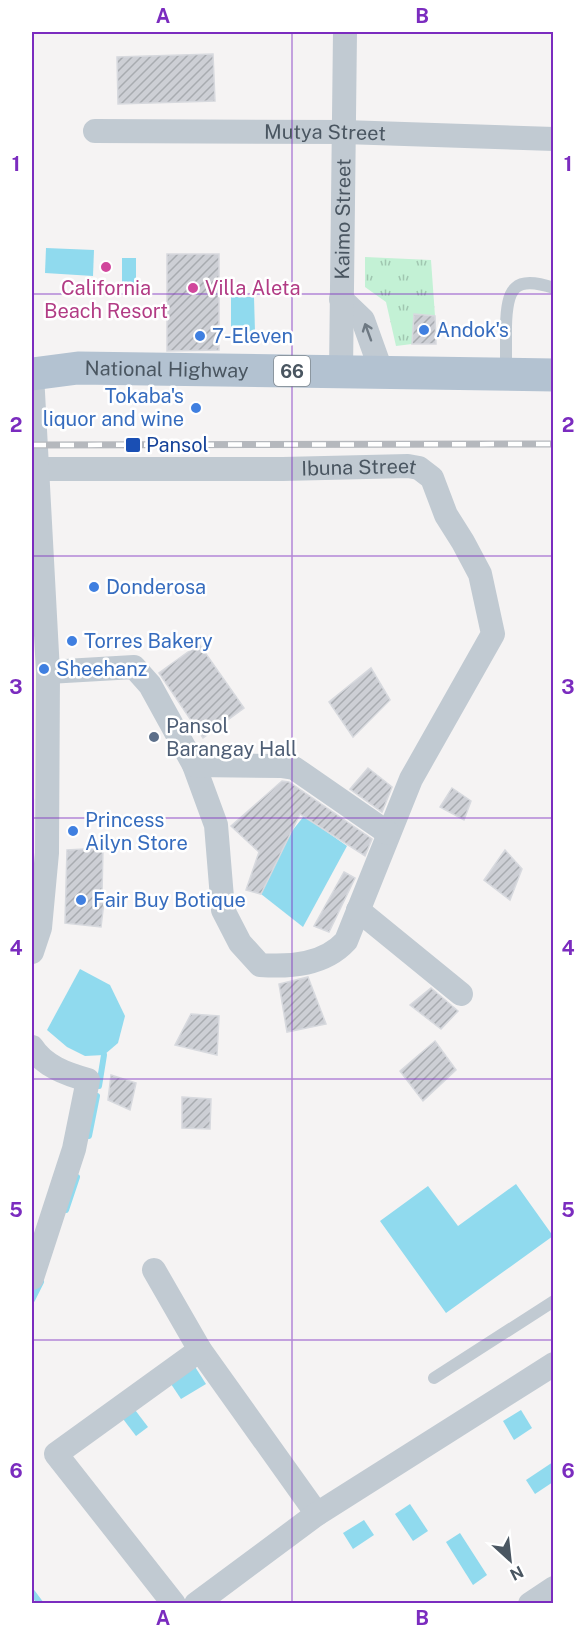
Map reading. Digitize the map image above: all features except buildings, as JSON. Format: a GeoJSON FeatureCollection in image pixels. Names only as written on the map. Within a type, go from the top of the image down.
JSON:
{"type":"FeatureCollection","features":[{"type":"Feature","properties":{"kind":"main road","name":"National Highway"},"geometry":{"type":"LineString","coordinates":[[32,374],[78,368],[554,375]]}},
{"type":"Feature","properties":{"kind":"street","name":"Kaimo Street"},"geometry":{"type":"LineString","coordinates":[[341,372],[345,32]]}},
{"type":"Feature","properties":{"kind":"street","name":"Mutya Street"},"geometry":{"type":"LineString","coordinates":[[95,131],[344,132],[554,139]]}},
{"type":"Feature","properties":{"kind":"street"},"geometry":{"type":"LineString","coordinates":[[341,299],[363,320],[382,373]]}},
{"type":"Feature","properties":{"kind":"street"},"geometry":{"type":"LineString","coordinates":[[32,374],[34,469],[48,672],[39,851],[40,928],[32,952]]}},
{"type":"Feature","properties":{"kind":"street","name":"Ibuna Street"},"geometry":{"type":"LineString","coordinates":[[34,469],[304,469],[408,466],[419,468],[432,478],[446,515],[480,574],[493,634],[411,778],[346,941],[330,954],[313,962],[285,966],[260,965],[240,943],[223,910],[216,825],[194,765]]}},
{"type":"Feature","properties":{"kind":"street"},"geometry":{"type":"LineString","coordinates":[[48,672],[134,667],[150,685],[194,765],[294,768],[388,834]]}},
{"type":"Feature","properties":{"kind":"street"},"geometry":{"type":"LineString","coordinates":[[358,910],[461,994]]}},
{"type":"Feature","properties":{"kind":"street"},"geometry":{"type":"LineString","coordinates":[[32,1047],[38,1056],[65,1073],[88,1080],[74,1149],[32,1278]]}},
{"type":"Feature","properties":{"kind":"street"},"geometry":{"type":"LineString","coordinates":[[154,1270],[200,1350],[317,1514]]}},
{"type":"Feature","properties":{"kind":"street"},"geometry":{"type":"LineString","coordinates":[[174,1604],[56,1454],[200,1350]]}},
{"type":"Feature","properties":{"kind":"street"},"geometry":{"type":"LineString","coordinates":[[196,1604],[317,1514],[554,1364]]}},
{"type":"Feature","properties":{"kind":"street"},"geometry":{"type":"LineString","coordinates":[[530,1604],[554,1587]]}},
{"type":"Feature","properties":{"kind":"lane"},"geometry":{"type":"LineString","coordinates":[[506,374],[507,305],[510,294],[525,283],[537,282],[554,288]]}},
{"type":"Feature","properties":{"kind":"lane"},"geometry":{"type":"LineString","coordinates":[[434,1378],[554,1301]]}},
{"type":"Feature","properties":{"kind":"shaded area"},"geometry":{"type":"Polygon","coordinates":[[[32,594],[46,798],[32,799],[32,594]]]}},
{"type":"Feature","properties":{"kind":"green space"},"geometry":{"type":"Polygon","coordinates":[[[365,257],[431,260],[435,316],[414,314],[412,344],[396,346],[386,302],[365,287],[365,257]]]}},
{"type":"Feature","properties":{"kind":"water"},"geometry":{"type":"Polygon","coordinates":[[[46,248],[94,250],[93,276],[45,273],[46,248]]]}},
{"type":"Feature","properties":{"kind":"water"},"geometry":{"type":"Polygon","coordinates":[[[122,258],[136,258],[136,287],[122,286],[122,258]]]}},
{"type":"Feature","properties":{"kind":"water"},"geometry":{"type":"Polygon","coordinates":[[[231,297],[254,297],[255,332],[231,332],[231,297]]]}},
{"type":"Feature","properties":{"kind":"water"},"geometry":{"type":"Polygon","coordinates":[[[304,816],[347,846],[303,927],[261,894],[292,831],[304,816]]]}},
{"type":"Feature","properties":{"kind":"water"},"geometry":{"type":"Polygon","coordinates":[[[80,969],[110,985],[125,1016],[118,1043],[104,1055],[85,1056],[67,1047],[47,1030],[80,969]]]}},
{"type":"Feature","properties":{"kind":"water"},"geometry":{"type":"Polygon","coordinates":[[[516,1184],[553,1236],[446,1313],[380,1221],[428,1186],[458,1226],[516,1184]]]}},
{"type":"Feature","properties":{"kind":"water"},"geometry":{"type":"Polygon","coordinates":[[[192,1362],[206,1384],[181,1399],[167,1378],[192,1362]]]}},
{"type":"Feature","properties":{"kind":"water"},"geometry":{"type":"Polygon","coordinates":[[[129,1402],[148,1427],[136,1436],[117,1411],[129,1402]]]}},
{"type":"Feature","properties":{"kind":"water"},"geometry":{"type":"Polygon","coordinates":[[[521,1410],[532,1428],[514,1440],[503,1421],[521,1410]]]}},
{"type":"Feature","properties":{"kind":"water"},"geometry":{"type":"Polygon","coordinates":[[[553,1462],[553,1482],[535,1494],[526,1480],[553,1462]]]}},
{"type":"Feature","properties":{"kind":"water"},"geometry":{"type":"Polygon","coordinates":[[[410,1504],[428,1531],[413,1541],[395,1514],[410,1504]]]}},
{"type":"Feature","properties":{"kind":"water"},"geometry":{"type":"Polygon","coordinates":[[[364,1520],[374,1535],[353,1549],[343,1533],[364,1520]]]}},
{"type":"Feature","properties":{"kind":"water"},"geometry":{"type":"Polygon","coordinates":[[[460,1533],[487,1575],[473,1585],[446,1542],[460,1533]]]}},
{"type":"Feature","properties":{"kind":"waterway"},"geometry":{"type":"LineString","coordinates":[[99,1086],[104,1055]]}},
{"type":"Feature","properties":{"kind":"waterway"},"geometry":{"type":"LineString","coordinates":[[89,1136],[97,1096]]}},
{"type":"Feature","properties":{"kind":"waterway"},"geometry":{"type":"LineString","coordinates":[[66,1210],[77,1177]]}},
{"type":"Feature","properties":{"kind":"waterway"},"geometry":{"type":"LineString","coordinates":[[32,1300],[41,1282]]}},
{"type":"Feature","properties":{"kind":"waterway"},"geometry":{"type":"LineString","coordinates":[[32,1592],[41,1604]]}},
{"type":"Feature","properties":{"kind":"railway"},"geometry":{"type":"LineString","coordinates":[[32,445],[554,444]]}},
{"type":"Feature","properties":{"kind":"place","name":"California Beach Resort"},"geometry":{"type":"Point","coordinates":[106,267]}},
{"type":"Feature","properties":{"kind":"place","name":"Villa Aleta"},"geometry":{"type":"Point","coordinates":[193,288]}},
{"type":"Feature","properties":{"kind":"place","name":"Andok's"},"geometry":{"type":"Point","coordinates":[424,330]}},
{"type":"Feature","properties":{"kind":"place","name":"7-Eleven"},"geometry":{"type":"Point","coordinates":[200,336]}},
{"type":"Feature","properties":{"kind":"place","name":"Tokaba's liquor and wine"},"geometry":{"type":"Point","coordinates":[196,408]}},
{"type":"Feature","properties":{"kind":"place","name":"Pansol"},"geometry":{"type":"Point","coordinates":[133,445]}},
{"type":"Feature","properties":{"kind":"place","name":"Donderosa"},"geometry":{"type":"Point","coordinates":[94,587]}},
{"type":"Feature","properties":{"kind":"place","name":"Torres Bakery"},"geometry":{"type":"Point","coordinates":[72,641]}},
{"type":"Feature","properties":{"kind":"place","name":"Sheehanz"},"geometry":{"type":"Point","coordinates":[44,669]}},
{"type":"Feature","properties":{"kind":"place","name":"Pansol Barangay Hall"},"geometry":{"type":"Point","coordinates":[154,737]}},
{"type":"Feature","properties":{"kind":"place","name":"Princess Ailyn Store"},"geometry":{"type":"Point","coordinates":[73,831]}},
{"type":"Feature","properties":{"kind":"place","name":"Fair Buy Botique"},"geometry":{"type":"Point","coordinates":[81,900]}}]}
